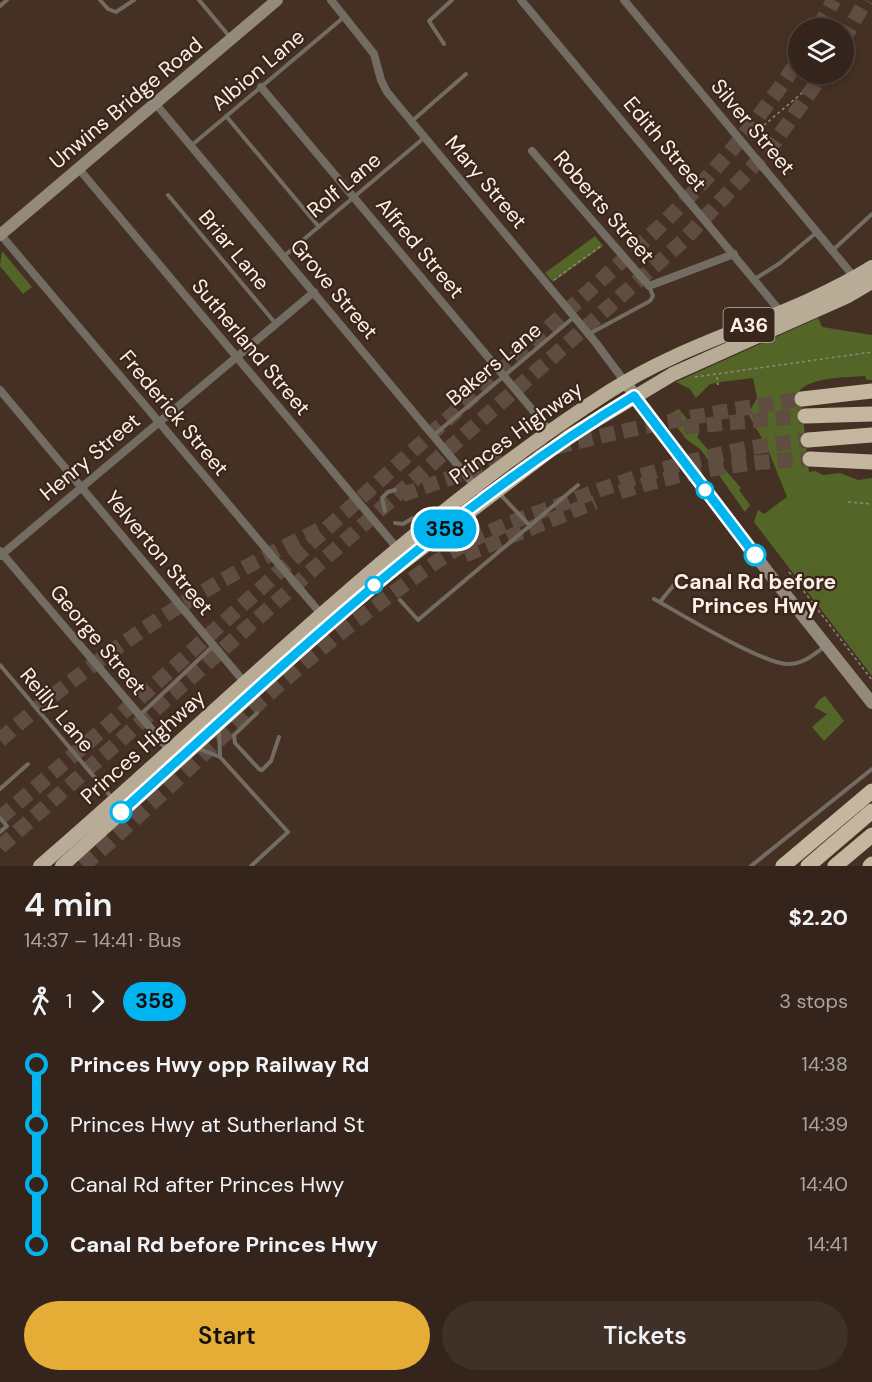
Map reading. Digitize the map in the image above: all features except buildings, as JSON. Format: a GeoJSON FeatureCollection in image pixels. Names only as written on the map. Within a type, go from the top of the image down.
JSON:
{"type":"FeatureCollection","features":[{"type":"Feature","properties":{"kind":"highway","name":"Princes Highway"},"geometry":{"type":"LineString","coordinates":[[62,866],[369,588],[487,492],[551,432],[645,370],[855,278],[872,267]]}},
{"type":"Feature","properties":{"kind":"highway","name":"Princes Highway"},"geometry":{"type":"LineString","coordinates":[[40,866],[397,548],[487,492],[568,437],[673,374],[848,296],[872,282]]}},
{"type":"Feature","properties":{"kind":"highway"},"geometry":{"type":"LineString","coordinates":[[802,399],[872,391]]}},
{"type":"Feature","properties":{"kind":"highway"},"geometry":{"type":"LineString","coordinates":[[805,416],[872,414]]}},
{"type":"Feature","properties":{"kind":"highway"},"geometry":{"type":"LineString","coordinates":[[808,440],[872,435]]}},
{"type":"Feature","properties":{"kind":"highway"},"geometry":{"type":"LineString","coordinates":[[810,459],[872,462]]}},
{"type":"Feature","properties":{"kind":"highway"},"geometry":{"type":"LineString","coordinates":[[783,866],[872,791]]}},
{"type":"Feature","properties":{"kind":"highway"},"geometry":{"type":"LineString","coordinates":[[808,866],[872,812]]}},
{"type":"Feature","properties":{"kind":"highway"},"geometry":{"type":"LineString","coordinates":[[835,866],[872,837]]}},
{"type":"Feature","properties":{"kind":"highway"},"geometry":{"type":"LineString","coordinates":[[846,866],[872,837]]}},
{"type":"Feature","properties":{"kind":"main road","name":"Unwins Bridge Road"},"geometry":{"type":"LineString","coordinates":[[0,235],[277,0]]}},
{"type":"Feature","properties":{"kind":"main road"},"geometry":{"type":"LineString","coordinates":[[625,382],[825,646],[872,703]]}},
{"type":"Feature","properties":{"kind":"street","name":"Mary Street"},"geometry":{"type":"LineString","coordinates":[[331,0],[374,54],[383,86],[625,382]]}},
{"type":"Feature","properties":{"kind":"street","name":"Edith Street"},"geometry":{"type":"LineString","coordinates":[[521,0],[780,311]]}},
{"type":"Feature","properties":{"kind":"street","name":"Silver Street"},"geometry":{"type":"LineString","coordinates":[[627,1],[855,278]]}},
{"type":"Feature","properties":{"kind":"street","name":"Alfred Street"},"geometry":{"type":"LineString","coordinates":[[261,87],[551,432]]}},
{"type":"Feature","properties":{"kind":"street","name":"Grove Street"},"geometry":{"type":"LineString","coordinates":[[155,103],[434,435],[487,492]]}},
{"type":"Feature","properties":{"kind":"street","name":"Roberts Street"},"geometry":{"type":"LineString","coordinates":[[532,151],[649,286]]}},
{"type":"Feature","properties":{"kind":"street","name":"Sutherland Street"},"geometry":{"type":"LineString","coordinates":[[79,169],[397,548]]}},
{"type":"Feature","properties":{"kind":"street","name":"Frederick Street"},"geometry":{"type":"LineString","coordinates":[[0,235],[321,614]]}},
{"type":"Feature","properties":{"kind":"street"},"geometry":{"type":"LineString","coordinates":[[649,286],[734,254]]}},
{"type":"Feature","properties":{"kind":"street","name":"Henry Street"},"geometry":{"type":"LineString","coordinates":[[1,554],[314,292]]}},
{"type":"Feature","properties":{"kind":"street","name":"Yelverton Street"},"geometry":{"type":"LineString","coordinates":[[0,390],[245,682]]}},
{"type":"Feature","properties":{"kind":"street","name":"George Street"},"geometry":{"type":"LineString","coordinates":[[1,554],[170,751]]}},
{"type":"Feature","properties":{"kind":"lane"},"geometry":{"type":"LineString","coordinates":[[0,6],[7,0]]}},
{"type":"Feature","properties":{"kind":"lane"},"geometry":{"type":"LineString","coordinates":[[100,0],[108,9],[116,12],[134,0]]}},
{"type":"Feature","properties":{"kind":"lane"},"geometry":{"type":"LineString","coordinates":[[199,0],[231,39]]}},
{"type":"Feature","properties":{"kind":"lane"},"geometry":{"type":"LineString","coordinates":[[444,44],[429,21],[452,0]]}},
{"type":"Feature","properties":{"kind":"lane","name":"Albion Lane"},"geometry":{"type":"LineString","coordinates":[[191,146],[345,17]]}},
{"type":"Feature","properties":{"kind":"lane"},"geometry":{"type":"LineString","coordinates":[[411,121],[466,74]]}},
{"type":"Feature","properties":{"kind":"lane"},"geometry":{"type":"LineString","coordinates":[[226,116],[319,227]]}},
{"type":"Feature","properties":{"kind":"lane","name":"Rolf Lane"},"geometry":{"type":"LineString","coordinates":[[283,257],[425,137]]}},
{"type":"Feature","properties":{"kind":"lane","name":"Briar Lane"},"geometry":{"type":"LineString","coordinates":[[168,195],[276,324]]}},
{"type":"Feature","properties":{"kind":"lane"},"geometry":{"type":"LineString","coordinates":[[833,250],[872,214]]}},
{"type":"Feature","properties":{"kind":"lane"},"geometry":{"type":"LineString","coordinates":[[755,279],[780,263],[818,232]]}},
{"type":"Feature","properties":{"kind":"lane"},"geometry":{"type":"LineString","coordinates":[[588,334],[650,301],[653,296],[649,286]]}},
{"type":"Feature","properties":{"kind":"lane","name":"Bakers Lane"},"geometry":{"type":"LineString","coordinates":[[434,435],[574,317]]}},
{"type":"Feature","properties":{"kind":"lane"},"geometry":{"type":"LineString","coordinates":[[400,600],[418,620],[578,484]]}},
{"type":"Feature","properties":{"kind":"lane"},"geometry":{"type":"LineString","coordinates":[[385,511],[382,498],[388,492],[395,490]]}},
{"type":"Feature","properties":{"kind":"lane"},"geometry":{"type":"LineString","coordinates":[[487,492],[530,526]]}},
{"type":"Feature","properties":{"kind":"lane"},"geometry":{"type":"LineString","coordinates":[[395,523],[403,524],[413,518]]}},
{"type":"Feature","properties":{"kind":"lane"},"geometry":{"type":"LineString","coordinates":[[660,602],[677,581]]}},
{"type":"Feature","properties":{"kind":"lane"},"geometry":{"type":"LineString","coordinates":[[654,599],[776,662],[787,664],[803,662],[825,646]]}},
{"type":"Feature","properties":{"kind":"lane"},"geometry":{"type":"LineString","coordinates":[[139,716],[213,645]]}},
{"type":"Feature","properties":{"kind":"lane","name":"Reilly Lane"},"geometry":{"type":"LineString","coordinates":[[0,665],[115,801]]}},
{"type":"Feature","properties":{"kind":"lane"},"geometry":{"type":"LineString","coordinates":[[257,713],[234,735],[235,743],[259,769],[262,770],[271,762],[279,737]]}},
{"type":"Feature","properties":{"kind":"lane"},"geometry":{"type":"LineString","coordinates":[[219,724],[220,757]]}},
{"type":"Feature","properties":{"kind":"lane"},"geometry":{"type":"LineString","coordinates":[[193,747],[207,750],[220,757],[288,832],[252,866]]}},
{"type":"Feature","properties":{"kind":"lane"},"geometry":{"type":"LineString","coordinates":[[0,789],[28,764]]}},
{"type":"Feature","properties":{"kind":"lane"},"geometry":{"type":"LineString","coordinates":[[752,866],[872,769]]}},
{"type":"Feature","properties":{"kind":"lane"},"geometry":{"type":"LineString","coordinates":[[0,818],[7,826],[0,832]]}},
{"type":"Feature","properties":{"kind":"path"},"geometry":{"type":"LineString","coordinates":[[743,144],[802,93]]}},
{"type":"Feature","properties":{"kind":"path"},"geometry":{"type":"LineString","coordinates":[[552,281],[610,240]]}},
{"type":"Feature","properties":{"kind":"path"},"geometry":{"type":"LineString","coordinates":[[688,377],[717,376],[872,352]]}},
{"type":"Feature","properties":{"kind":"path"},"geometry":{"type":"LineString","coordinates":[[717,376],[718,385]]}},
{"type":"Feature","properties":{"kind":"path"},"geometry":{"type":"LineString","coordinates":[[848,502],[872,504]]}},
{"type":"Feature","properties":{"kind":"path"},"geometry":{"type":"LineString","coordinates":[[789,572],[872,680]]}},
{"type":"Feature","properties":{"kind":"green space"},"geometry":{"type":"Polygon","coordinates":[[[595,236],[603,246],[553,282],[545,273],[595,236]]]}},
{"type":"Feature","properties":{"kind":"green space"},"geometry":{"type":"Polygon","coordinates":[[[2,251],[32,287],[23,294],[0,266],[2,251]]]}},
{"type":"Feature","properties":{"kind":"green space"},"geometry":{"type":"Polygon","coordinates":[[[818,318],[822,327],[872,335],[872,380],[867,380],[865,376],[831,378],[806,385],[800,390],[809,472],[815,471],[823,475],[840,473],[858,480],[872,478],[872,676],[754,522],[758,510],[764,514],[787,497],[767,447],[748,414],[757,398],[753,378],[720,382],[717,385],[716,383],[710,384],[696,398],[690,389],[676,382],[818,318]]]}},
{"type":"Feature","properties":{"kind":"green space"},"geometry":{"type":"Polygon","coordinates":[[[679,409],[699,434],[697,437],[741,488],[739,490],[750,505],[745,512],[701,450],[686,439],[668,415],[679,409]]]}},
{"type":"Feature","properties":{"kind":"green space"},"geometry":{"type":"Polygon","coordinates":[[[809,552],[829,564],[827,576],[829,582],[872,649],[872,673],[804,585],[805,558],[809,552]]]}},
{"type":"Feature","properties":{"kind":"green space"},"geometry":{"type":"Polygon","coordinates":[[[863,555],[872,555],[872,638],[848,605],[842,593],[840,581],[841,570],[849,561],[863,555]]]}},
{"type":"Feature","properties":{"kind":"green space"},"geometry":{"type":"Polygon","coordinates":[[[825,696],[844,721],[824,741],[812,727],[827,714],[814,707],[825,696]]]}},
{"type":"Feature","properties":{"kind":"tunnel"},"geometry":{"type":"LineString","coordinates":[[824,18],[834,0]]}},
{"type":"Feature","properties":{"kind":"tunnel"},"geometry":{"type":"LineString","coordinates":[[854,21],[866,0]]}},
{"type":"Feature","properties":{"kind":"tunnel"},"geometry":{"type":"LineString","coordinates":[[0,818],[142,696],[653,233],[694,192],[730,151],[788,75]]}},
{"type":"Feature","properties":{"kind":"tunnel"},"geometry":{"type":"LineString","coordinates":[[0,847],[683,241],[771,147],[816,84]]}},
{"type":"Feature","properties":{"kind":"tunnel"},"geometry":{"type":"LineString","coordinates":[[402,495],[500,463],[599,436],[802,399]]}},
{"type":"Feature","properties":{"kind":"tunnel"},"geometry":{"type":"LineString","coordinates":[[684,427],[805,416]]}},
{"type":"Feature","properties":{"kind":"tunnel"},"geometry":{"type":"LineString","coordinates":[[83,866],[306,662],[385,599],[457,549],[513,522],[651,473],[744,449],[808,440]]}},
{"type":"Feature","properties":{"kind":"tunnel"},"geometry":{"type":"LineString","coordinates":[[620,492],[714,469],[762,462],[810,459]]}},
{"type":"Feature","properties":{"kind":"tunnel"},"geometry":{"type":"LineString","coordinates":[[465,555],[595,502]]}},
{"type":"Feature","properties":{"kind":"tunnel"},"geometry":{"type":"LineString","coordinates":[[0,740],[74,679],[152,624],[233,574],[319,530]]}},
{"type":"Feature","properties":{"kind":"bus line","name":"358"},"geometry":{"type":"LineString","coordinates":[[121,812],[390,571],[568,437],[634,396],[755,555]]}},
{"type":"Feature","properties":{"kind":"place","name":"Canal Rd before Princes Hwy"},"geometry":{"type":"Point","coordinates":[755,555]}}]}
